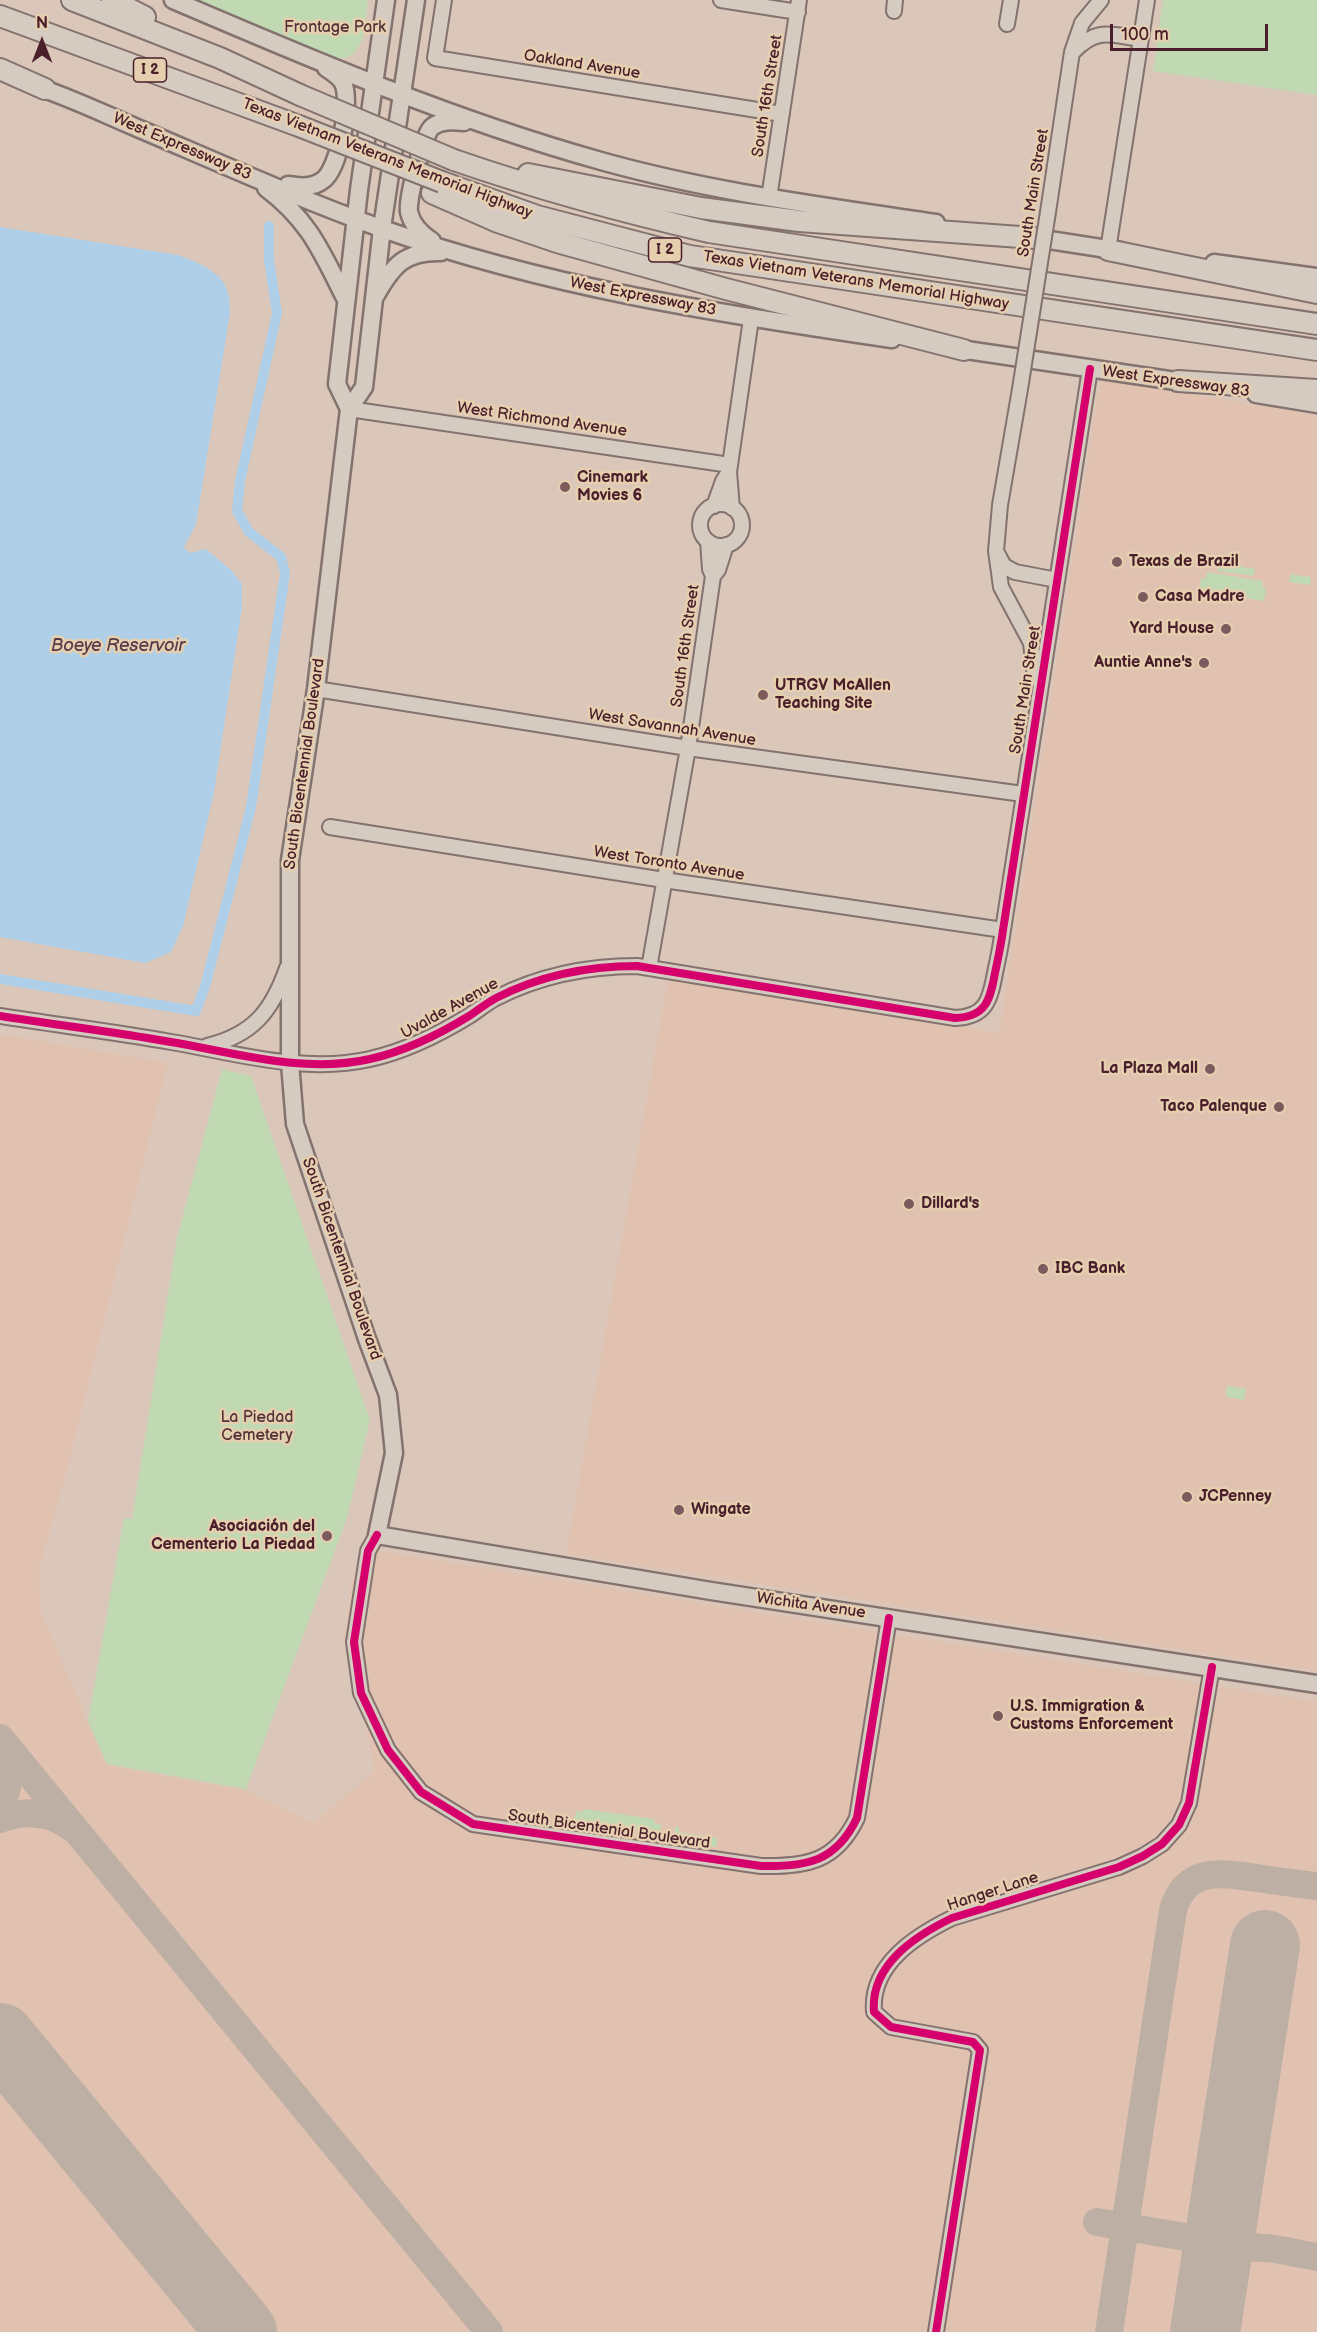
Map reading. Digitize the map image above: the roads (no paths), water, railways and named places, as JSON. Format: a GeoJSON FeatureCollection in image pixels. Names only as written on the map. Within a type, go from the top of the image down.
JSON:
{"type":"FeatureCollection","features":[{"type":"Feature","properties":{"kind":"highway","name":"Texas Vietnam Veterans Memorial Highway"},"geometry":{"type":"LineString","coordinates":[[72,0],[220,58],[454,160],[549,192],[634,215],[709,232],[1317,324]]}},
{"type":"Feature","properties":{"kind":"highway"},"geometry":{"type":"LineString","coordinates":[[112,0],[262,78]]}},
{"type":"Feature","properties":{"kind":"highway","name":"Texas Vietnam Veterans Memorial Highway"},"geometry":{"type":"LineString","coordinates":[[0,16],[299,126],[437,188],[690,256],[1317,350]]}},
{"type":"Feature","properties":{"kind":"highway"},"geometry":{"type":"LineString","coordinates":[[0,69],[45,89]]}},
{"type":"Feature","properties":{"kind":"highway"},"geometry":{"type":"LineString","coordinates":[[454,160],[701,208],[788,219],[1034,238]]}},
{"type":"Feature","properties":{"kind":"highway"},"geometry":{"type":"LineString","coordinates":[[437,188],[498,222],[557,242],[726,289],[964,350]]}},
{"type":"Feature","properties":{"kind":"highway"},"geometry":{"type":"LineString","coordinates":[[1108,250],[1317,293]]}},
{"type":"Feature","properties":{"kind":"highway"},"geometry":{"type":"LineString","coordinates":[[1178,381],[1317,390]]}},
{"type":"Feature","properties":{"kind":"main road"},"geometry":{"type":"LineString","coordinates":[[173,0],[316,60],[483,124],[603,161],[769,198],[1108,250],[1317,277]]}},
{"type":"Feature","properties":{"kind":"main road"},"geometry":{"type":"LineString","coordinates":[[349,409],[337,384],[356,218],[386,0]]}},
{"type":"Feature","properties":{"kind":"main road","name":"South Bicentennial Boulevard"},"geometry":{"type":"LineString","coordinates":[[377,1534],[394,1453],[388,1395],[295,1125],[290,1063],[290,860],[316,689],[349,409],[364,387],[382,228],[416,0]]}},
{"type":"Feature","properties":{"kind":"main road"},"geometry":{"type":"LineString","coordinates":[[272,184],[303,187],[314,185],[332,172],[336,163],[347,101],[346,94],[338,76],[316,60]]}},
{"type":"Feature","properties":{"kind":"main road","name":"West Expressway 83"},"geometry":{"type":"LineString","coordinates":[[0,75],[45,89],[382,228],[543,277],[751,319],[1178,381],[1317,404]]}},
{"type":"Feature","properties":{"kind":"main road"},"geometry":{"type":"LineString","coordinates":[[444,248],[416,228],[409,212],[410,190],[428,132],[439,123],[452,121],[483,124]]}},
{"type":"Feature","properties":{"kind":"main road"},"geometry":{"type":"LineString","coordinates":[[252,176],[302,220],[316,240],[346,300]]}},
{"type":"Feature","properties":{"kind":"main road"},"geometry":{"type":"LineString","coordinates":[[373,301],[393,268],[405,257],[429,252],[465,254]]}},
{"type":"Feature","properties":{"kind":"main road","name":"Wichita Avenue"},"geometry":{"type":"LineString","coordinates":[[377,1534],[696,1589],[1317,1684]]}},
{"type":"Feature","properties":{"kind":"street","name":"Oakland Avenue"},"geometry":{"type":"LineString","coordinates":[[444,0],[435,58],[782,114]]}},
{"type":"Feature","properties":{"kind":"street"},"geometry":{"type":"LineString","coordinates":[[722,0],[799,6]]}},
{"type":"Feature","properties":{"kind":"street"},"geometry":{"type":"LineString","coordinates":[[1007,24],[1011,0]]}},
{"type":"Feature","properties":{"kind":"street","name":"South Main Street"},"geometry":{"type":"LineString","coordinates":[[1036,713],[1035,663],[1031,644],[1001,587],[996,551],[1000,505],[1072,52],[1082,23],[1101,0]]}},
{"type":"Feature","properties":{"kind":"street"},"geometry":{"type":"LineString","coordinates":[[1108,250],[1147,0]]}},
{"type":"Feature","properties":{"kind":"street","name":"South 16th Street"},"geometry":{"type":"LineString","coordinates":[[769,198],[799,6]]}},
{"type":"Feature","properties":{"kind":"street"},"geometry":{"type":"LineString","coordinates":[[1072,52],[1084,40],[1095,35],[1141,39]]}},
{"type":"Feature","properties":{"kind":"street"},"geometry":{"type":"LineString","coordinates":[[732,508],[730,468],[751,319]]}},
{"type":"Feature","properties":{"kind":"street","name":"South Main Street"},"geometry":{"type":"LineString","coordinates":[[980,1011],[991,994],[1003,930],[1090,369]]}},
{"type":"Feature","properties":{"kind":"street","name":"West Richmond Avenue"},"geometry":{"type":"LineString","coordinates":[[349,409],[730,468]]}},
{"type":"Feature","properties":{"kind":"street"},"geometry":{"type":"LineString","coordinates":[[714,506],[730,468]]}},
{"type":"Feature","properties":{"kind":"street"},"geometry":{"type":"LineString","coordinates":[[724,505],[732,508],[740,516],[741,529],[735,541],[716,546],[702,534],[701,521],[706,511],[714,506],[724,505]]}},
{"type":"Feature","properties":{"kind":"street"},"geometry":{"type":"LineString","coordinates":[[708,541],[710,569],[713,576],[718,570],[726,545]]}},
{"type":"Feature","properties":{"kind":"street"},"geometry":{"type":"LineString","coordinates":[[996,551],[1004,566],[1015,572],[1057,580]]}},
{"type":"Feature","properties":{"kind":"street","name":"South 16th Street"},"geometry":{"type":"LineString","coordinates":[[649,968],[688,748],[713,576]]}},
{"type":"Feature","properties":{"kind":"street","name":"West Savannah Avenue"},"geometry":{"type":"LineString","coordinates":[[316,689],[688,748],[1023,794]]}},
{"type":"Feature","properties":{"kind":"street","name":"West Toronto Avenue"},"geometry":{"type":"LineString","coordinates":[[330,827],[664,880],[1003,930]]}},
{"type":"Feature","properties":{"kind":"street"},"geometry":{"type":"LineString","coordinates":[[202,1047],[225,1041],[249,1028],[266,1013],[281,986],[290,960]]}},
{"type":"Feature","properties":{"kind":"street","name":"Uvalde Avenue"},"geometry":{"type":"LineString","coordinates":[[0,1016],[290,1063],[352,1063],[402,1050],[446,1029],[493,999],[537,980],[562,973],[611,966],[649,968],[955,1018],[971,1016],[980,1011]]}},
{"type":"Feature","properties":{"kind":"street","name":"South Bicentenial Boulevard"},"geometry":{"type":"LineString","coordinates":[[377,1534],[368,1551],[354,1642],[361,1693],[388,1750],[421,1792],[472,1824],[762,1866],[805,1865],[825,1855],[842,1842],[857,1818],[889,1618]]}},
{"type":"Feature","properties":{"kind":"street","name":"Hanger Lane"},"geometry":{"type":"LineString","coordinates":[[936,2332],[980,2050],[973,2042],[891,2027],[874,2012],[873,2000],[876,1986],[882,1973],[902,1949],[927,1930],[952,1918],[1119,1867],[1162,1844],[1179,1825],[1189,1803],[1212,1667]]}},
{"type":"Feature","properties":{"kind":"water","name":"Boeye Reservoir"},"geometry":{"type":"Polygon","coordinates":[[[0,227],[178,255],[215,273],[225,285],[229,295],[230,313],[196,524],[184,547],[190,553],[206,549],[232,571],[242,584],[242,607],[214,792],[183,926],[171,952],[145,963],[0,937],[0,227]]]}},
{"type":"Feature","properties":{"kind":"waterway"},"geometry":{"type":"LineString","coordinates":[[0,979],[196,1011],[206,983],[251,807],[285,573],[281,557],[249,532],[237,511],[240,481],[277,313],[269,260],[269,226]]}},
{"type":"Feature","properties":{"kind":"place","name":"Cinemark Movies 6"},"geometry":{"type":"Point","coordinates":[565,487]}},
{"type":"Feature","properties":{"kind":"place","name":"Texas de Brazil"},"geometry":{"type":"Point","coordinates":[1117,562]}},
{"type":"Feature","properties":{"kind":"place","name":"Casa Madre"},"geometry":{"type":"Point","coordinates":[1143,597]}},
{"type":"Feature","properties":{"kind":"place","name":"Yard House"},"geometry":{"type":"Point","coordinates":[1226,629]}},
{"type":"Feature","properties":{"kind":"place","name":"Auntie Anne's"},"geometry":{"type":"Point","coordinates":[1204,663]}},
{"type":"Feature","properties":{"kind":"place","name":"UTRGV McAllen Teaching Site"},"geometry":{"type":"Point","coordinates":[763,695]}},
{"type":"Feature","properties":{"kind":"place","name":"La Plaza Mall"},"geometry":{"type":"Point","coordinates":[1210,1069]}},
{"type":"Feature","properties":{"kind":"place","name":"Taco Palenque"},"geometry":{"type":"Point","coordinates":[1279,1107]}},
{"type":"Feature","properties":{"kind":"place","name":"Dillard's"},"geometry":{"type":"Point","coordinates":[909,1204]}},
{"type":"Feature","properties":{"kind":"place","name":"IBC Bank"},"geometry":{"type":"Point","coordinates":[1043,1269]}},
{"type":"Feature","properties":{"kind":"place","name":"JCPenney"},"geometry":{"type":"Point","coordinates":[1187,1497]}},
{"type":"Feature","properties":{"kind":"place","name":"Wingate"},"geometry":{"type":"Point","coordinates":[679,1510]}},
{"type":"Feature","properties":{"kind":"place","name":"Asociación del Cementerio La Piedad"},"geometry":{"type":"Point","coordinates":[327,1536]}},
{"type":"Feature","properties":{"kind":"place","name":"U.S. Immigration & Customs Enforcement"},"geometry":{"type":"Point","coordinates":[998,1716]}},
{"type":"Feature","properties":{"kind":"park label","name":"Frontage Park"},"geometry":{"type":"Point","coordinates":[335,28]}},
{"type":"Feature","properties":{"kind":"park label","name":"La Piedad Cemetery"},"geometry":{"type":"Point","coordinates":[257,1427]}}]}
